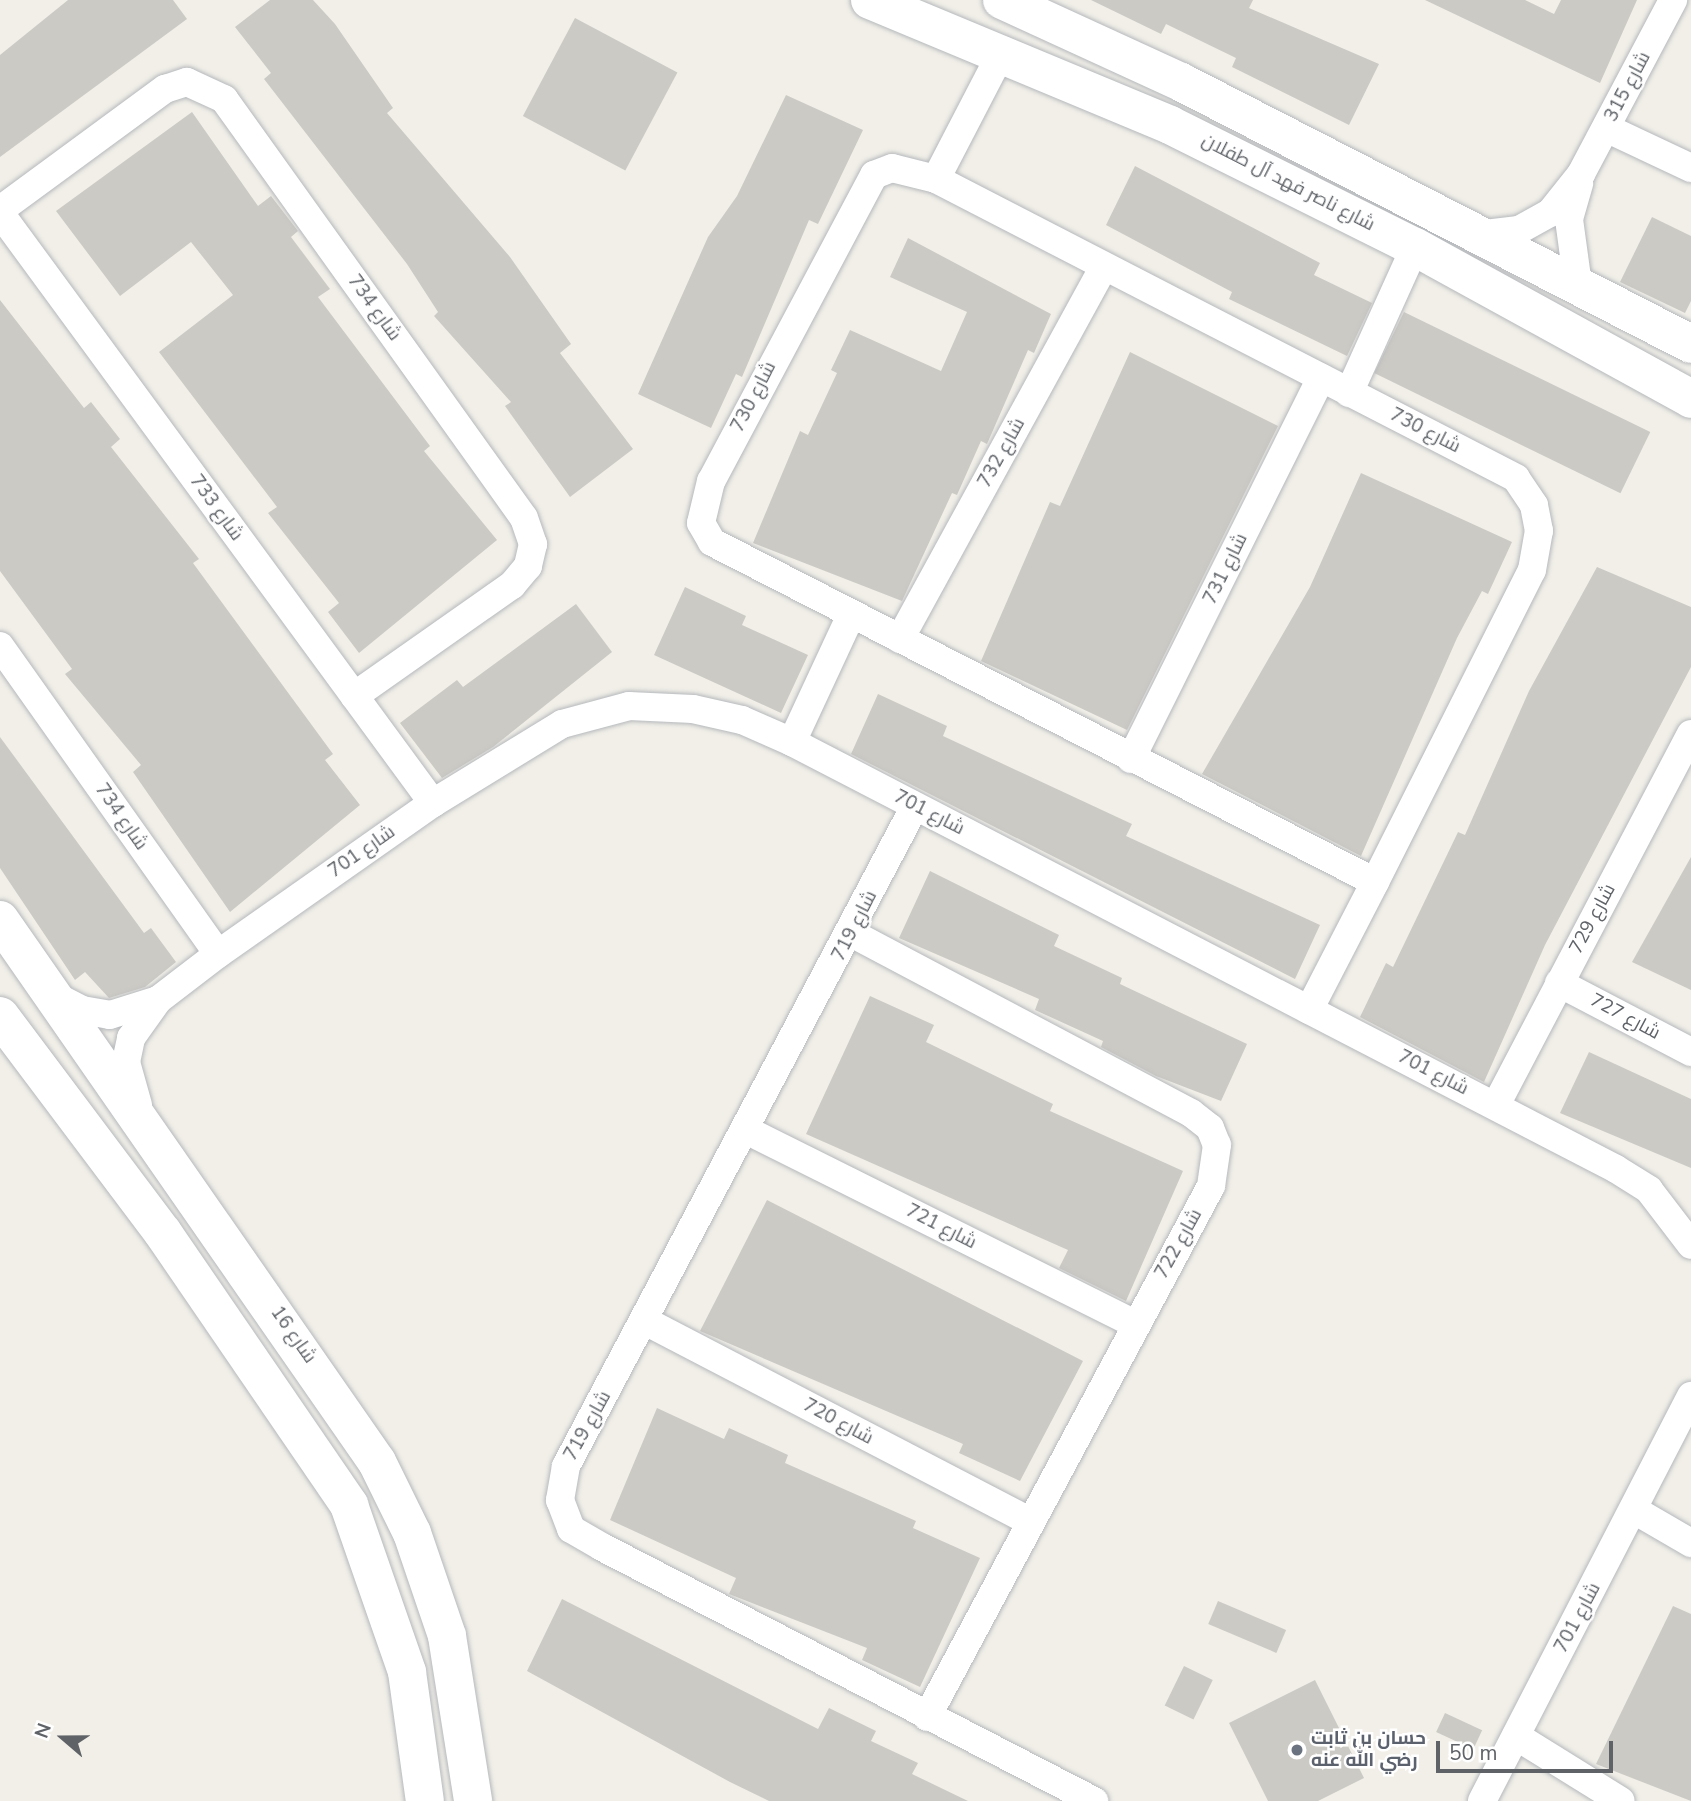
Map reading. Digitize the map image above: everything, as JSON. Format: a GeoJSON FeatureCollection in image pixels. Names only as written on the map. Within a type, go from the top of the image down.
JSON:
{"type":"FeatureCollection","features":[{"type":"Feature","properties":{"kind":"street","name":"شارع ناصر فهد آل طفلان"},"geometry":{"type":"LineString","coordinates":[[870,0],[1003,50],[1170,125],[1415,247],[1691,399]]}},
{"type":"Feature","properties":{"kind":"street"},"geometry":{"type":"LineString","coordinates":[[1002,0],[1485,234],[1691,344]]}},
{"type":"Feature","properties":{"kind":"street","name":"شارع 315"},"geometry":{"type":"LineString","coordinates":[[1485,234],[1519,230],[1550,213],[1581,174],[1673,0]]}},
{"type":"Feature","properties":{"kind":"street"},"geometry":{"type":"LineString","coordinates":[[936,179],[1003,50]]}},
{"type":"Feature","properties":{"kind":"street","name":"شارع 734"},"geometry":{"type":"LineString","coordinates":[[0,211],[165,89],[187,82],[225,99],[524,517],[533,544],[528,566],[512,584],[354,696]]}},
{"type":"Feature","properties":{"kind":"street"},"geometry":{"type":"LineString","coordinates":[[1606,128],[1691,168]]}},
{"type":"Feature","properties":{"kind":"street","name":"شارع 730"},"geometry":{"type":"LineString","coordinates":[[1309,1010],[1375,882],[1532,570],[1539,531],[1534,505],[1516,478],[936,179],[892,168],[874,175],[859,195],[711,481],[701,523],[712,542],[734,559],[900,639],[1375,882]]}},
{"type":"Feature","properties":{"kind":"street","name":"شارع 315"},"geometry":{"type":"LineString","coordinates":[[1578,285],[1569,219],[1581,174]]}},
{"type":"Feature","properties":{"kind":"street","name":"شارع 733"},"geometry":{"type":"LineString","coordinates":[[0,211],[433,803]]}},
{"type":"Feature","properties":{"kind":"street"},"geometry":{"type":"LineString","coordinates":[[1349,393],[1415,247]]}},
{"type":"Feature","properties":{"kind":"street","name":"شارع 732"},"geometry":{"type":"LineString","coordinates":[[900,639],[1104,267]]}},
{"type":"Feature","properties":{"kind":"street","name":"شارع 731"},"geometry":{"type":"LineString","coordinates":[[1131,759],[1321,378]]}},
{"type":"Feature","properties":{"kind":"street"},"geometry":{"type":"LineString","coordinates":[[792,742],[851,615]]}},
{"type":"Feature","properties":{"kind":"street","name":"شارع 734"},"geometry":{"type":"LineString","coordinates":[[0,646],[218,954]]}},
{"type":"Feature","properties":{"kind":"street","name":"شارع 701"},"geometry":{"type":"LineString","coordinates":[[144,1121],[126,1062],[131,1038],[158,1000],[218,954],[433,803],[562,724],[629,706],[693,709],[741,720],[792,742],[1496,1105],[1649,1190],[1691,1245]]}},
{"type":"Feature","properties":{"kind":"street","name":"شارع 729"},"geometry":{"type":"LineString","coordinates":[[1496,1105],[1691,734]]}},
{"type":"Feature","properties":{"kind":"street","name":"شارع 719"},"geometry":{"type":"LineString","coordinates":[[915,806],[748,1131],[647,1322],[566,1466],[560,1500],[571,1529],[927,1717],[1094,1801]]}},
{"type":"Feature","properties":{"kind":"street","name":"شارع 16"},"geometry":{"type":"LineString","coordinates":[[0,920],[324,1379],[412,1533],[447,1636],[474,1801]]}},
{"type":"Feature","properties":{"kind":"street","name":"شارع 722"},"geometry":{"type":"LineString","coordinates":[[851,933],[1210,1128],[1218,1165],[1211,1186],[1029,1521],[927,1717]]}},
{"type":"Feature","properties":{"kind":"street","name":"شارع 727"},"geometry":{"type":"LineString","coordinates":[[1559,983],[1691,1052]]}},
{"type":"Feature","properties":{"kind":"street","name":"شارع 701"},"geometry":{"type":"LineString","coordinates":[[55,996],[82,1010],[110,1014],[158,1000]]}},
{"type":"Feature","properties":{"kind":"street"},"geometry":{"type":"LineString","coordinates":[[0,1016],[163,1233],[349,1505],[407,1672],[425,1801]]}},
{"type":"Feature","properties":{"kind":"street","name":"شارع 721"},"geometry":{"type":"LineString","coordinates":[[748,1131],[1135,1324]]}},
{"type":"Feature","properties":{"kind":"street","name":"شارع 720"},"geometry":{"type":"LineString","coordinates":[[647,1322],[1029,1521]]}},
{"type":"Feature","properties":{"kind":"street","name":"شارع 701"},"geometry":{"type":"LineString","coordinates":[[1482,1801],[1691,1396]]}},
{"type":"Feature","properties":{"kind":"street"},"geometry":{"type":"LineString","coordinates":[[1634,1510],[1691,1543]]}},
{"type":"Feature","properties":{"kind":"street"},"geometry":{"type":"LineString","coordinates":[[1516,1736],[1621,1801]]}},
{"type":"Feature","properties":{"kind":"building"},"geometry":{"type":"Polygon","coordinates":[[[68,0],[173,0],[187,19],[0,157],[0,55],[68,0]]]}},
{"type":"Feature","properties":{"kind":"building"},"geometry":{"type":"Polygon","coordinates":[[[270,0],[313,0],[335,24],[393,108],[387,113],[510,257],[571,344],[560,353],[633,449],[570,497],[505,406],[511,402],[434,316],[438,312],[407,264],[264,79],[271,73],[235,27],[270,0]]]}},
{"type":"Feature","properties":{"kind":"building"},"geometry":{"type":"Polygon","coordinates":[[[1091,0],[1253,0],[1249,8],[1379,64],[1349,125],[1232,67],[1236,58],[1166,24],[1161,34],[1091,0]]]}},
{"type":"Feature","properties":{"kind":"building"},"geometry":{"type":"Polygon","coordinates":[[[1425,0],[1525,0],[1554,14],[1561,0],[1637,0],[1600,83],[1425,0]]]}},
{"type":"Feature","properties":{"kind":"building"},"geometry":{"type":"Polygon","coordinates":[[[575,18],[677,72],[625,170],[523,116],[575,18]]]}},
{"type":"Feature","properties":{"kind":"building"},"geometry":{"type":"Polygon","coordinates":[[[786,95],[863,130],[818,224],[809,220],[742,377],[736,374],[711,428],[638,394],[708,237],[737,196],[786,95]]]}},
{"type":"Feature","properties":{"kind":"building"},"geometry":{"type":"Polygon","coordinates":[[[192,112],[258,206],[271,196],[298,231],[291,237],[330,289],[318,297],[430,446],[424,451],[497,540],[359,653],[328,612],[339,603],[268,513],[277,507],[159,352],[233,295],[191,242],[120,296],[56,211],[192,112]]]}},
{"type":"Feature","properties":{"kind":"building"},"geometry":{"type":"Polygon","coordinates":[[[1135,166],[1320,263],[1314,275],[1372,303],[1347,356],[1229,299],[1232,292],[1106,225],[1135,166]]]}},
{"type":"Feature","properties":{"kind":"building"},"geometry":{"type":"Polygon","coordinates":[[[1652,217],[1691,236],[1691,301],[1685,313],[1620,282],[1652,217]]]}},
{"type":"Feature","properties":{"kind":"building"},"geometry":{"type":"Polygon","coordinates":[[[908,238],[1051,314],[1034,353],[1028,350],[987,444],[981,441],[957,495],[952,493],[902,601],[753,543],[800,431],[808,435],[837,373],[831,370],[850,330],[941,371],[967,312],[890,277],[908,238]]]}},
{"type":"Feature","properties":{"kind":"building"},"geometry":{"type":"Polygon","coordinates":[[[0,300],[84,408],[91,402],[120,439],[111,447],[199,559],[193,563],[333,754],[325,760],[360,805],[230,912],[133,772],[141,765],[65,674],[72,669],[0,571],[0,300]]]}},
{"type":"Feature","properties":{"kind":"building"},"geometry":{"type":"Polygon","coordinates":[[[1404,312],[1650,432],[1620,493],[1374,373],[1404,312]]]}},
{"type":"Feature","properties":{"kind":"building"},"geometry":{"type":"Polygon","coordinates":[[[1130,352],[1278,426],[1127,730],[981,661],[1050,502],[1060,506],[1130,352]]]}},
{"type":"Feature","properties":{"kind":"building"},"geometry":{"type":"Polygon","coordinates":[[[1361,473],[1512,542],[1488,594],[1482,591],[1457,638],[1361,856],[1202,774],[1310,587],[1361,473]]]}},
{"type":"Feature","properties":{"kind":"building"},"geometry":{"type":"Polygon","coordinates":[[[1597,567],[1691,607],[1691,667],[1545,945],[1484,1082],[1360,1017],[1386,963],[1393,967],[1458,832],[1465,835],[1529,691],[1597,567]]]}},
{"type":"Feature","properties":{"kind":"building"},"geometry":{"type":"Polygon","coordinates":[[[685,587],[746,616],[742,625],[808,655],[781,713],[654,655],[685,587]]]}},
{"type":"Feature","properties":{"kind":"building"},"geometry":{"type":"Polygon","coordinates":[[[576,604],[612,652],[493,747],[442,778],[400,723],[457,680],[463,687],[576,604]]]}},
{"type":"Feature","properties":{"kind":"building"},"geometry":{"type":"Polygon","coordinates":[[[878,694],[947,726],[943,736],[1132,824],[1126,836],[1320,925],[1295,979],[851,754],[878,694]]]}},
{"type":"Feature","properties":{"kind":"building"},"geometry":{"type":"Polygon","coordinates":[[[0,737],[144,933],[151,928],[176,962],[145,987],[109,998],[85,972],[75,980],[0,868],[0,737]]]}},
{"type":"Feature","properties":{"kind":"building"},"geometry":{"type":"Polygon","coordinates":[[[1691,857],[1691,990],[1632,962],[1691,857]]]}},
{"type":"Feature","properties":{"kind":"building"},"geometry":{"type":"Polygon","coordinates":[[[930,871],[1059,935],[1054,946],[1122,978],[1120,984],[1247,1044],[1221,1101],[1156,1076],[1101,1047],[1103,1041],[1035,1010],[1039,999],[899,938],[930,871]]]}},
{"type":"Feature","properties":{"kind":"building"},"geometry":{"type":"Polygon","coordinates":[[[870,996],[934,1025],[926,1042],[1053,1104],[1050,1111],[1183,1171],[1126,1301],[1059,1268],[1068,1250],[806,1134],[870,996]]]}},
{"type":"Feature","properties":{"kind":"building"},"geometry":{"type":"Polygon","coordinates":[[[1589,1052],[1691,1099],[1691,1168],[1560,1113],[1589,1052]]]}},
{"type":"Feature","properties":{"kind":"building"},"geometry":{"type":"Polygon","coordinates":[[[767,1200],[1083,1361],[1020,1481],[959,1453],[963,1444],[700,1331],[767,1200]]]}},
{"type":"Feature","properties":{"kind":"building"},"geometry":{"type":"Polygon","coordinates":[[[657,1408],[724,1439],[729,1428],[788,1455],[785,1463],[916,1521],[913,1528],[980,1558],[920,1687],[862,1660],[867,1648],[729,1594],[736,1578],[610,1520],[657,1408]]]}},
{"type":"Feature","properties":{"kind":"building"},"geometry":{"type":"Polygon","coordinates":[[[562,1599],[818,1729],[829,1708],[876,1731],[871,1741],[918,1763],[912,1774],[968,1801],[769,1801],[730,1782],[527,1671],[562,1599]]]}},
{"type":"Feature","properties":{"kind":"building"},"geometry":{"type":"Polygon","coordinates":[[[1218,1601],[1286,1630],[1276,1653],[1208,1624],[1218,1601]]]}},
{"type":"Feature","properties":{"kind":"building"},"geometry":{"type":"Polygon","coordinates":[[[1673,1606],[1691,1614],[1691,1801],[1596,1764],[1673,1606]]]}},
{"type":"Feature","properties":{"kind":"building"},"geometry":{"type":"Polygon","coordinates":[[[1184,1666],[1213,1680],[1193,1720],[1165,1706],[1184,1666]]]}},
{"type":"Feature","properties":{"kind":"building","name":"حسان بن ثابت رضي الله عنه"},"geometry":{"type":"Polygon","coordinates":[[[1315,1680],[1364,1778],[1318,1801],[1268,1801],[1229,1723],[1315,1680]]]}},
{"type":"Feature","properties":{"kind":"building"},"geometry":{"type":"Polygon","coordinates":[[[1445,1713],[1482,1730],[1473,1749],[1436,1732],[1445,1713]]]}},
{"type":"Feature","properties":{"kind":"place","name":"حسان بن ثابت رضي الله عنه"},"geometry":{"type":"Point","coordinates":[1297,1750]}}]}
